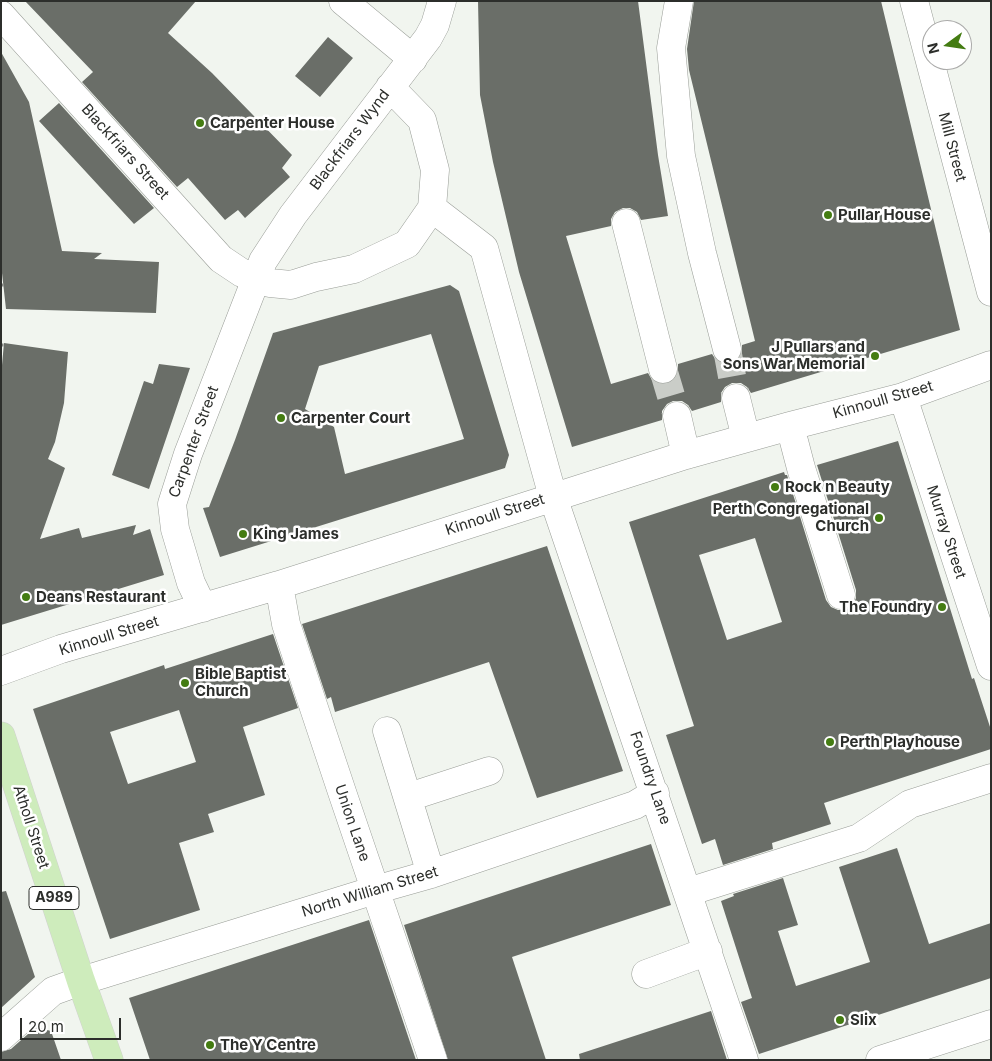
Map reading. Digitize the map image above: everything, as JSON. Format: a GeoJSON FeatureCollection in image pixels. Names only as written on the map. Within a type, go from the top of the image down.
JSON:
{"type":"FeatureCollection","features":[{"type":"Feature","properties":{"kind":"main road","name":"Atholl Street"},"geometry":{"type":"LineString","coordinates":[[1,736],[81,981],[109,1060]]}},
{"type":"Feature","properties":{"kind":"street"},"geometry":{"type":"LineString","coordinates":[[343,1],[412,59]]}},
{"type":"Feature","properties":{"kind":"street","name":"Blackfriars Wynd"},"geometry":{"type":"LineString","coordinates":[[256,279],[263,261],[293,215],[428,38],[435,25],[442,1]]}},
{"type":"Feature","properties":{"kind":"street"},"geometry":{"type":"LineString","coordinates":[[679,1],[672,48],[681,156],[702,253],[727,349]]}},
{"type":"Feature","properties":{"kind":"street","name":"Mill Street"},"geometry":{"type":"LineString","coordinates":[[914,1],[991,292]]}},
{"type":"Feature","properties":{"kind":"street","name":"Blackfriars Street"},"geometry":{"type":"LineString","coordinates":[[1,15],[221,258],[242,273],[270,283],[291,285],[316,277],[354,269],[407,244],[432,208]]}},
{"type":"Feature","properties":{"kind":"street"},"geometry":{"type":"LineString","coordinates":[[390,87],[422,120],[435,170],[432,208]]}},
{"type":"Feature","properties":{"kind":"street","name":"Foundry Lane"},"geometry":{"type":"LineString","coordinates":[[432,208],[484,248],[554,497],[744,1060]]}},
{"type":"Feature","properties":{"kind":"street"},"geometry":{"type":"LineString","coordinates":[[626,223],[662,369]]}},
{"type":"Feature","properties":{"kind":"street","name":"Carpenter Street"},"geometry":{"type":"LineString","coordinates":[[203,608],[191,583],[172,517],[172,504],[188,454],[256,279]]}},
{"type":"Feature","properties":{"kind":"street","name":"Kinnoull Street"},"geometry":{"type":"LineString","coordinates":[[1,671],[61,649],[280,585],[686,455],[903,397],[991,365]]}},
{"type":"Feature","properties":{"kind":"street","name":"Murray Street"},"geometry":{"type":"LineString","coordinates":[[903,397],[991,666]]}},
{"type":"Feature","properties":{"kind":"street"},"geometry":{"type":"LineString","coordinates":[[736,398],[746,438]]}},
{"type":"Feature","properties":{"kind":"street"},"geometry":{"type":"LineString","coordinates":[[676,416],[686,455]]}},
{"type":"Feature","properties":{"kind":"street"},"geometry":{"type":"LineString","coordinates":[[790,426],[801,468],[841,595]]}},
{"type":"Feature","properties":{"kind":"street","name":"Union Lane"},"geometry":{"type":"LineString","coordinates":[[280,585],[286,624],[374,890],[433,1060]]}},
{"type":"Feature","properties":{"kind":"street"},"geometry":{"type":"LineString","coordinates":[[387,731],[409,797],[431,874]]}},
{"type":"Feature","properties":{"kind":"street"},"geometry":{"type":"LineString","coordinates":[[409,797],[489,770]]}},
{"type":"Feature","properties":{"kind":"street"},"geometry":{"type":"LineString","coordinates":[[688,892],[859,838],[910,804],[991,778]]}},
{"type":"Feature","properties":{"kind":"street","name":"North William Street"},"geometry":{"type":"LineString","coordinates":[[1,1037],[53,991],[374,890],[431,874],[635,805],[655,793]]}},
{"type":"Feature","properties":{"kind":"street"},"geometry":{"type":"LineString","coordinates":[[646,974],[708,951]]}},
{"type":"Feature","properties":{"kind":"street"},"geometry":{"type":"LineString","coordinates":[[880,1060],[991,1024]]}},
{"type":"Feature","properties":{"kind":"building","name":"Carpenter House"},"geometry":{"type":"Polygon","coordinates":[[[25,1],[196,1],[168,33],[212,73],[292,155],[282,168],[290,177],[245,218],[238,210],[225,220],[188,178],[177,187],[82,82],[93,72],[25,1]]]}},
{"type":"Feature","properties":{"kind":"building"},"geometry":{"type":"Polygon","coordinates":[[[478,1],[638,1],[668,216],[641,220],[637,212],[630,208],[623,208],[615,212],[611,219],[611,226],[566,236],[611,384],[648,373],[652,380],[658,384],[667,384],[674,380],[678,374],[678,364],[712,354],[722,364],[731,364],[738,360],[742,354],[742,345],[755,341],[689,70],[687,49],[694,1],[881,1],[960,330],[751,393],[741,383],[732,383],[725,387],[721,393],[721,402],[692,411],[682,401],[673,401],[667,404],[662,411],[662,420],[572,447],[519,272],[493,162],[480,95],[478,1]]]}},
{"type":"Feature","properties":{"kind":"building"},"geometry":{"type":"Polygon","coordinates":[[[328,37],[353,58],[320,97],[295,76],[328,37]]]}},
{"type":"Feature","properties":{"kind":"building"},"geometry":{"type":"Polygon","coordinates":[[[1,52],[29,102],[62,251],[102,253],[94,259],[159,262],[156,313],[6,309],[1,264],[1,52]]]}},
{"type":"Feature","properties":{"kind":"building"},"geometry":{"type":"Polygon","coordinates":[[[59,103],[154,208],[134,224],[39,121],[59,103]]]}},
{"type":"Feature","properties":{"kind":"building","name":"Carpenter Court"},"geometry":{"type":"Polygon","coordinates":[[[450,285],[459,291],[509,455],[505,468],[220,557],[203,508],[209,507],[273,333],[450,285]],[[431,334],[319,366],[305,409],[334,427],[345,474],[464,439],[431,334]]]}},
{"type":"Feature","properties":{"kind":"building"},"geometry":{"type":"Polygon","coordinates":[[[4,343],[68,352],[64,403],[55,442],[48,459],[65,468],[40,539],[79,528],[82,538],[136,525],[133,535],[150,529],[164,575],[1,625],[1,376],[4,343]]]}},
{"type":"Feature","properties":{"kind":"building"},"geometry":{"type":"Polygon","coordinates":[[[159,364],[190,368],[149,489],[112,475],[144,381],[153,384],[159,364]]]}},
{"type":"Feature","properties":{"kind":"building"},"geometry":{"type":"Polygon","coordinates":[[[898,441],[972,679],[974,678],[991,730],[991,749],[824,803],[831,824],[772,843],[773,849],[723,865],[715,839],[702,844],[666,735],[694,726],[629,522],[784,472],[787,475],[826,600],[831,607],[845,610],[853,605],[856,598],[856,590],[817,465],[898,441]],[[755,538],[699,555],[727,640],[782,622],[755,538]]]}},
{"type":"Feature","properties":{"kind":"building"},"geometry":{"type":"Polygon","coordinates":[[[547,546],[623,771],[537,798],[489,662],[335,712],[331,697],[327,699],[302,624],[547,546]]]}},
{"type":"Feature","properties":{"kind":"building"},"geometry":{"type":"Polygon","coordinates":[[[273,634],[298,708],[243,727],[265,795],[208,814],[214,832],[179,843],[200,910],[110,939],[33,709],[164,665],[165,669],[273,634]],[[179,710],[110,732],[128,784],[196,762],[179,710]]]}},
{"type":"Feature","properties":{"kind":"building"},"geometry":{"type":"Polygon","coordinates":[[[651,844],[671,905],[512,957],[546,1060],[448,1060],[404,925],[651,844]]]}},
{"type":"Feature","properties":{"kind":"building"},"geometry":{"type":"Polygon","coordinates":[[[897,848],[929,944],[991,923],[991,978],[759,1054],[741,1002],[752,998],[721,901],[734,896],[733,894],[783,878],[798,925],[778,931],[796,986],[870,962],[839,867],[897,848]]]}},
{"type":"Feature","properties":{"kind":"building"},"geometry":{"type":"Polygon","coordinates":[[[6,891],[35,977],[1,1008],[1,892],[6,891]]]}},
{"type":"Feature","properties":{"kind":"building"},"geometry":{"type":"Polygon","coordinates":[[[369,920],[416,1060],[150,1060],[129,998],[369,920]]]}},
{"type":"Feature","properties":{"kind":"building"},"geometry":{"type":"Polygon","coordinates":[[[711,1011],[727,1060],[580,1060],[579,1054],[711,1011]]]}},
{"type":"Feature","properties":{"kind":"building"},"geometry":{"type":"Polygon","coordinates":[[[36,1027],[51,1031],[61,1060],[1,1060],[1,1052],[11,1049],[36,1027]]]}},
{"type":"Feature","properties":{"kind":"tunnel"},"geometry":{"type":"LineString","coordinates":[[727,349],[736,398]]}},
{"type":"Feature","properties":{"kind":"tunnel"},"geometry":{"type":"LineString","coordinates":[[663,369],[677,416]]}},
{"type":"Feature","properties":{"kind":"place","name":"Carpenter House"},"geometry":{"type":"Point","coordinates":[200,123]}},
{"type":"Feature","properties":{"kind":"place","name":"Pullar House"},"geometry":{"type":"Point","coordinates":[828,215]}},
{"type":"Feature","properties":{"kind":"place","name":"J Pullars and Sons War Memorial"},"geometry":{"type":"Point","coordinates":[875,356]}},
{"type":"Feature","properties":{"kind":"place","name":"Carpenter Court"},"geometry":{"type":"Point","coordinates":[281,418]}},
{"type":"Feature","properties":{"kind":"place","name":"Rock n Beauty"},"geometry":{"type":"Point","coordinates":[775,487]}},
{"type":"Feature","properties":{"kind":"place","name":"Perth Congregational Church"},"geometry":{"type":"Point","coordinates":[879,518]}},
{"type":"Feature","properties":{"kind":"place","name":"King James"},"geometry":{"type":"Point","coordinates":[243,534]}},
{"type":"Feature","properties":{"kind":"place","name":"Deans Restaurant"},"geometry":{"type":"Point","coordinates":[26,597]}},
{"type":"Feature","properties":{"kind":"place","name":"The Foundry"},"geometry":{"type":"Point","coordinates":[942,607]}},
{"type":"Feature","properties":{"kind":"place","name":"Bible Baptist Church"},"geometry":{"type":"Point","coordinates":[185,683]}},
{"type":"Feature","properties":{"kind":"place","name":"Perth Playhouse"},"geometry":{"type":"Point","coordinates":[830,742]}},
{"type":"Feature","properties":{"kind":"place","name":"Slix"},"geometry":{"type":"Point","coordinates":[840,1020]}},
{"type":"Feature","properties":{"kind":"place","name":"The Y Centre"},"geometry":{"type":"Point","coordinates":[210,1045]}}]}
